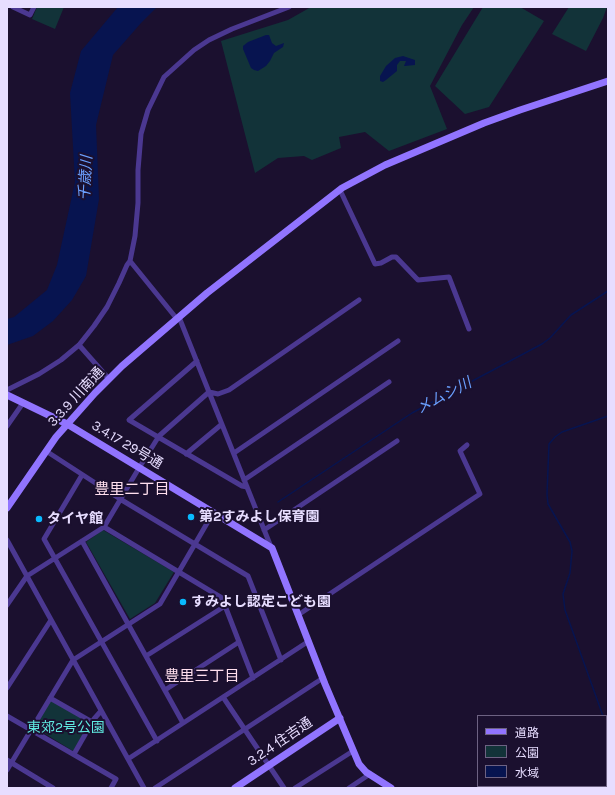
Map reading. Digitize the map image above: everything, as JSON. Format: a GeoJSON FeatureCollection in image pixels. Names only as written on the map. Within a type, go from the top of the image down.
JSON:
{"type":"FeatureCollection","features":[{"type":"Feature","properties":{"kind":"street"},"geometry":{"type":"LineString","coordinates":[[13,7],[30,16],[34,7]]}},
{"type":"Feature","properties":{"kind":"street"},"geometry":{"type":"LineString","coordinates":[[7,390],[39,374],[61,360],[79,345],[107,307],[119,284],[130,261],[135,236],[141,134],[148,110],[164,77],[194,50],[210,40],[232,29],[289,7]]}},
{"type":"Feature","properties":{"kind":"street","name":"3.3.9 川南通"},"geometry":{"type":"LineString","coordinates":[[7,508],[56,437],[122,366],[213,288],[340,190],[364,175],[385,165],[484,123],[608,81]]}},
{"type":"Feature","properties":{"kind":"street"},"geometry":{"type":"LineString","coordinates":[[340,190],[375,264],[381,263],[392,256],[396,256],[412,276],[418,280],[449,278],[469,329]]}},
{"type":"Feature","properties":{"kind":"street"},"geometry":{"type":"LineString","coordinates":[[130,261],[178,318],[197,361],[323,678],[361,768],[370,774],[381,786],[390,788]]}},
{"type":"Feature","properties":{"kind":"street"},"geometry":{"type":"LineString","coordinates":[[209,392],[218,394],[229,390],[359,300]]}},
{"type":"Feature","properties":{"kind":"street"},"geometry":{"type":"LineString","coordinates":[[234,453],[398,341]]}},
{"type":"Feature","properties":{"kind":"street"},"geometry":{"type":"LineString","coordinates":[[79,345],[109,379]]}},
{"type":"Feature","properties":{"kind":"street"},"geometry":{"type":"LineString","coordinates":[[197,361],[129,420],[242,486],[247,487]]}},
{"type":"Feature","properties":{"kind":"street"},"geometry":{"type":"LineString","coordinates":[[244,480],[388,382]]}},
{"type":"Feature","properties":{"kind":"street"},"geometry":{"type":"LineString","coordinates":[[7,604],[27,576],[104,527],[159,437],[209,392]]}},
{"type":"Feature","properties":{"kind":"street","name":"3.4.17 29号通"},"geometry":{"type":"LineString","coordinates":[[7,395],[67,424],[272,548]]}},
{"type":"Feature","properties":{"kind":"street"},"geometry":{"type":"LineString","coordinates":[[7,426],[23,402]]}},
{"type":"Feature","properties":{"kind":"street"},"geometry":{"type":"LineString","coordinates":[[186,454],[222,424]]}},
{"type":"Feature","properties":{"kind":"street"},"geometry":{"type":"LineString","coordinates":[[264,530],[397,442]]}},
{"type":"Feature","properties":{"kind":"street"},"geometry":{"type":"LineString","coordinates":[[298,615],[480,494],[460,451],[467,445]]}},
{"type":"Feature","properties":{"kind":"street"},"geometry":{"type":"LineString","coordinates":[[46,451],[120,499],[248,576],[281,660]]}},
{"type":"Feature","properties":{"kind":"street"},"geometry":{"type":"LineString","coordinates":[[82,475],[44,539],[157,741]]}},
{"type":"Feature","properties":{"kind":"street"},"geometry":{"type":"LineString","coordinates":[[7,770],[9,761],[73,660],[160,604],[213,513]]}},
{"type":"Feature","properties":{"kind":"street"},"geometry":{"type":"LineString","coordinates":[[104,527],[222,598],[253,678]]}},
{"type":"Feature","properties":{"kind":"street"},"geometry":{"type":"LineString","coordinates":[[7,540],[144,788]]}},
{"type":"Feature","properties":{"kind":"street"},"geometry":{"type":"LineString","coordinates":[[82,541],[184,723]]}},
{"type":"Feature","properties":{"kind":"street"},"geometry":{"type":"LineString","coordinates":[[146,656],[225,606]]}},
{"type":"Feature","properties":{"kind":"street"},"geometry":{"type":"LineString","coordinates":[[7,688],[51,620]]}},
{"type":"Feature","properties":{"kind":"street"},"geometry":{"type":"LineString","coordinates":[[128,760],[309,641]]}},
{"type":"Feature","properties":{"kind":"street"},"geometry":{"type":"LineString","coordinates":[[165,690],[239,642]]}},
{"type":"Feature","properties":{"kind":"street"},"geometry":{"type":"LineString","coordinates":[[155,788],[323,678]]}},
{"type":"Feature","properties":{"kind":"street"},"geometry":{"type":"LineString","coordinates":[[224,697],[284,788]]}},
{"type":"Feature","properties":{"kind":"street"},"geometry":{"type":"LineString","coordinates":[[50,698],[92,722]]}},
{"type":"Feature","properties":{"kind":"street"},"geometry":{"type":"LineString","coordinates":[[74,754],[92,722],[101,711]]}},
{"type":"Feature","properties":{"kind":"street"},"geometry":{"type":"LineString","coordinates":[[7,716],[116,779],[111,788]]}},
{"type":"Feature","properties":{"kind":"street","name":"3.2.4 住吉通"},"geometry":{"type":"LineString","coordinates":[[235,788],[340,718]]}},
{"type":"Feature","properties":{"kind":"street"},"geometry":{"type":"LineString","coordinates":[[295,788],[353,750]]}},
{"type":"Feature","properties":{"kind":"street"},"geometry":{"type":"LineString","coordinates":[[9,761],[53,788]]}},
{"type":"Feature","properties":{"kind":"street"},"geometry":{"type":"LineString","coordinates":[[349,788],[370,774]]}},
{"type":"Feature","properties":{"kind":"green space"},"geometry":{"type":"Polygon","coordinates":[[[37,7],[64,7],[55,29],[32,19],[37,7]]]}},
{"type":"Feature","properties":{"kind":"green space"},"geometry":{"type":"Polygon","coordinates":[[[311,7],[474,7],[462,25],[430,86],[447,129],[389,151],[365,132],[339,137],[341,148],[312,160],[304,156],[278,158],[255,173],[221,41],[288,20],[311,7]]]}},
{"type":"Feature","properties":{"kind":"green space"},"geometry":{"type":"Polygon","coordinates":[[[483,7],[520,7],[544,21],[489,107],[465,114],[435,86],[483,7]]]}},
{"type":"Feature","properties":{"kind":"green space"},"geometry":{"type":"Polygon","coordinates":[[[569,7],[607,7],[586,51],[552,34],[569,7]]]}},
{"type":"Feature","properties":{"kind":"green space"},"geometry":{"type":"Polygon","coordinates":[[[103,530],[174,572],[155,603],[130,619],[86,542],[103,530]]]}},
{"type":"Feature","properties":{"kind":"green space","name":"東郊2号公園"},"geometry":{"type":"Polygon","coordinates":[[[50,700],[90,723],[73,751],[34,727],[50,700]]]}},
{"type":"Feature","properties":{"kind":"water","name":"千歳川"},"geometry":{"type":"Polygon","coordinates":[[[118,7],[157,7],[113,55],[96,125],[99,199],[86,276],[72,300],[53,321],[33,336],[7,345],[7,319],[14,317],[47,290],[57,265],[75,182],[70,93],[81,51],[118,7]]]}},
{"type":"Feature","properties":{"kind":"water"},"geometry":{"type":"Polygon","coordinates":[[[269,35],[272,43],[276,46],[284,43],[283,47],[274,53],[266,66],[258,71],[254,70],[251,68],[243,46],[248,42],[269,35]]]}},
{"type":"Feature","properties":{"kind":"water"},"geometry":{"type":"Polygon","coordinates":[[[403,56],[415,60],[415,65],[404,66],[406,61],[400,61],[397,65],[397,71],[383,82],[380,81],[380,76],[386,66],[395,58],[403,56]]]}},
{"type":"Feature","properties":{"kind":"waterway","name":"メムシ川"},"geometry":{"type":"LineString","coordinates":[[278,502],[412,413],[542,344],[550,338],[571,315],[608,291]]}},
{"type":"Feature","properties":{"kind":"waterway"},"geometry":{"type":"LineString","coordinates":[[603,715],[565,610],[563,594],[570,573],[572,551],[570,542],[548,504],[547,494],[549,444],[562,432],[608,416]]}},
{"type":"Feature","properties":{"kind":"place","name":"第2すみよし保育園"},"geometry":{"type":"Point","coordinates":[191,517]}},
{"type":"Feature","properties":{"kind":"place","name":"タイヤ館"},"geometry":{"type":"Point","coordinates":[39,519]}},
{"type":"Feature","properties":{"kind":"place","name":"すみよし認定こども園"},"geometry":{"type":"Point","coordinates":[183,602]}},
{"type":"Feature","properties":{"kind":"district","name":"豊里二丁目"},"geometry":{"type":"Point","coordinates":[132,490]}},
{"type":"Feature","properties":{"kind":"district","name":"豊里三丁目"},"geometry":{"type":"Point","coordinates":[202,677]}}]}
